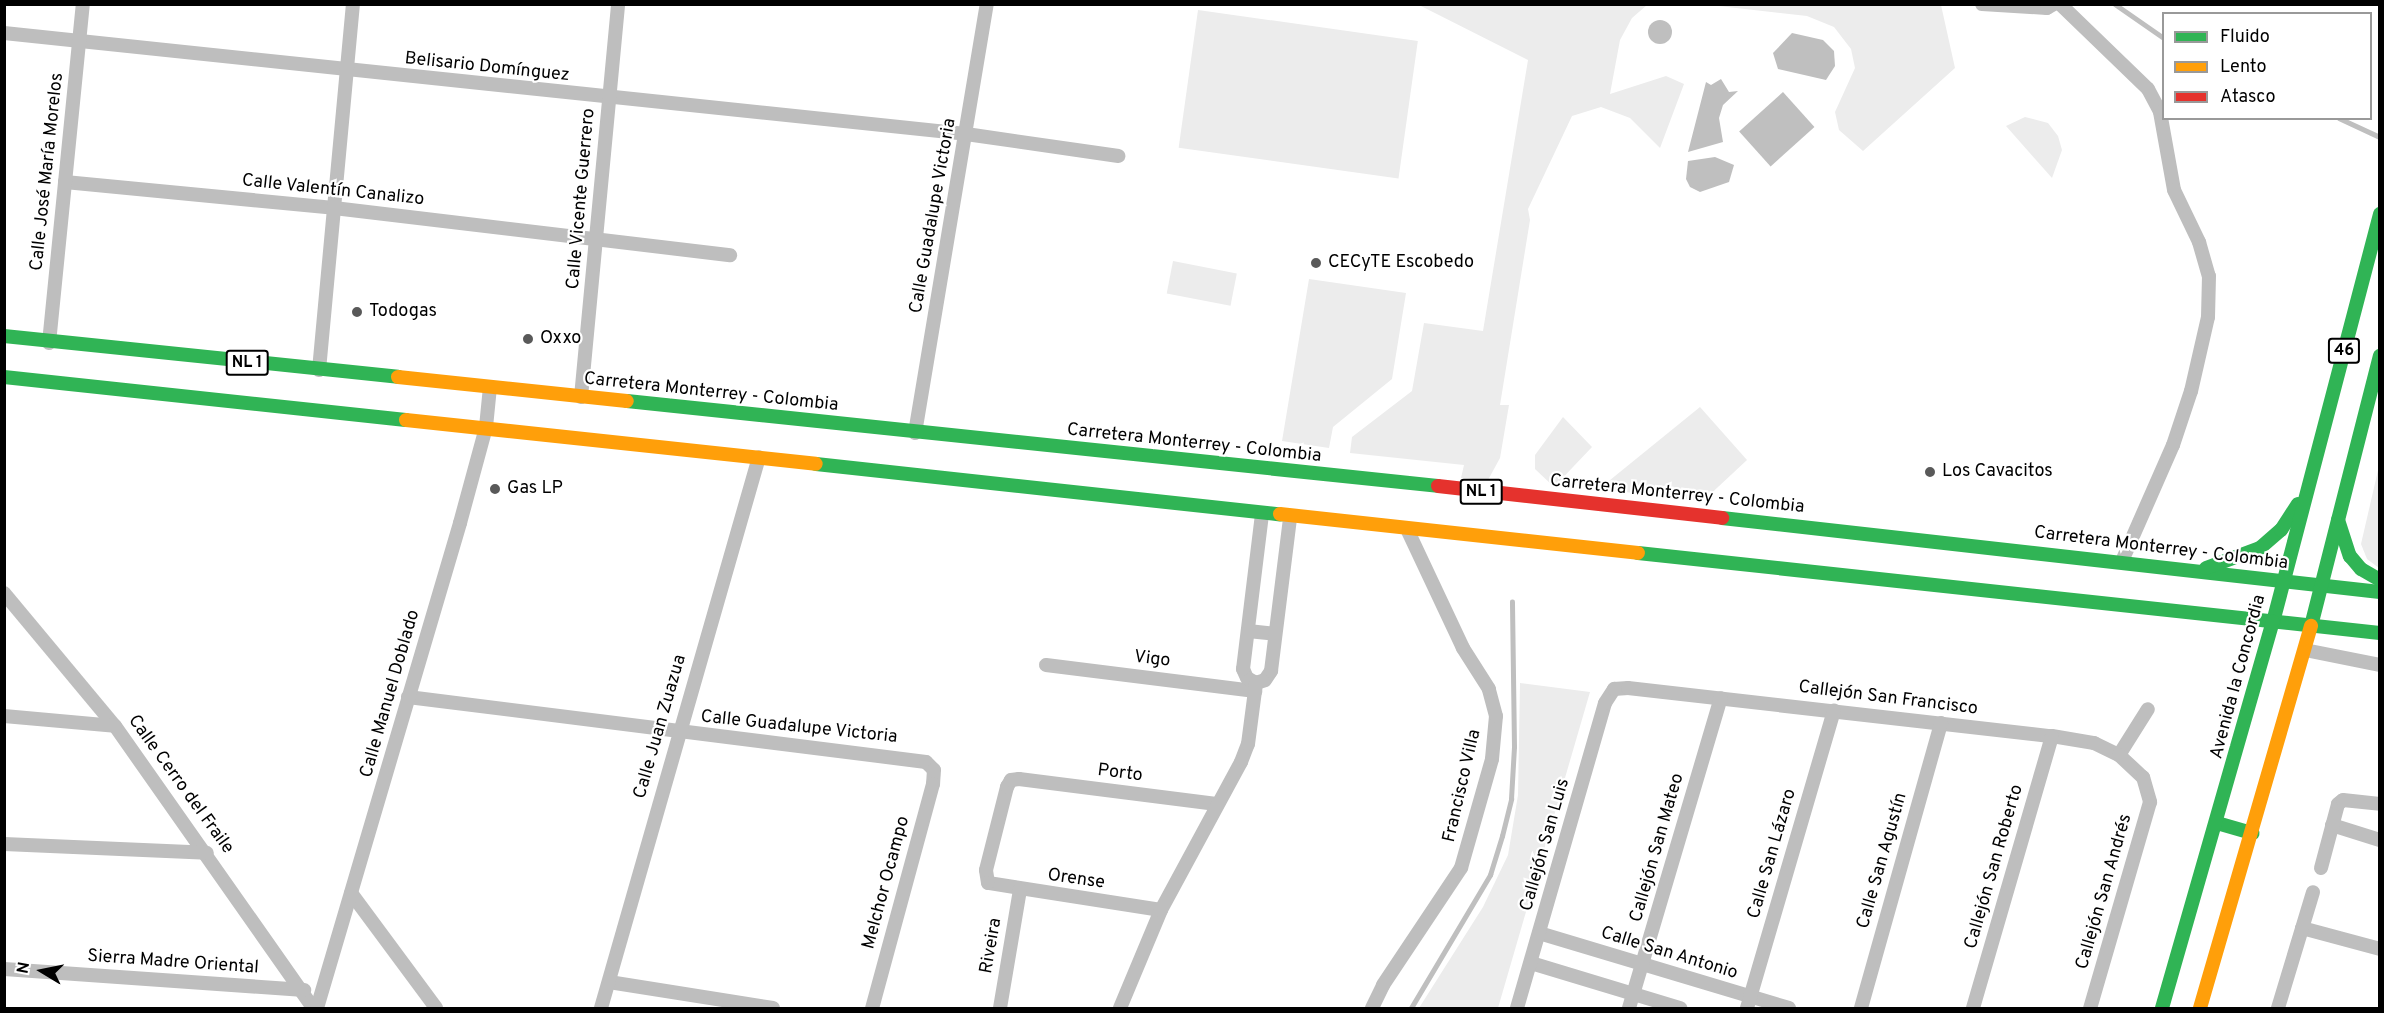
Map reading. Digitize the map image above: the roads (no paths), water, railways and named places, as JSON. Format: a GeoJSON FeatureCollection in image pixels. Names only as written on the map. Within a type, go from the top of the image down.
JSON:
{"type":"FeatureCollection","features":[{"type":"Feature","properties":{"kind":"main road","name":"Avenida la Concordia"},"geometry":{"type":"LineString","coordinates":[[2162,1008],[2217,823],[2284,582],[2379,214]]}},
{"type":"Feature","properties":{"kind":"main road","name":"Carretera Monterrey - Colombia"},"geometry":{"type":"LineString","coordinates":[[4,336],[49,343],[490,387],[2122,561],[2321,587],[2379,592]]}},
{"type":"Feature","properties":{"kind":"main road","name":"46"},"geometry":{"type":"LineString","coordinates":[[2200,1008],[2305,650],[2379,356]]}},
{"type":"Feature","properties":{"kind":"main road","name":"NL 1"},"geometry":{"type":"LineString","coordinates":[[4,377],[486,427],[1408,531],[2379,633]]}},
{"type":"Feature","properties":{"kind":"main road"},"geometry":{"type":"LineString","coordinates":[[2199,570],[2240,559],[2260,548],[2281,530],[2309,488]]}},
{"type":"Feature","properties":{"kind":"main road"},"geometry":{"type":"LineString","coordinates":[[2338,520],[2350,556],[2379,580]]}},
{"type":"Feature","properties":{"kind":"main road"},"geometry":{"type":"LineString","coordinates":[[2217,823],[2253,833]]}},
{"type":"Feature","properties":{"kind":"street","name":"Calle José María Morelos"},"geometry":{"type":"LineString","coordinates":[[49,343],[83,4]]}},
{"type":"Feature","properties":{"kind":"street"},"geometry":{"type":"LineString","coordinates":[[319,370],[353,4]]}},
{"type":"Feature","properties":{"kind":"street","name":"Calle Vicente Guerrero"},"geometry":{"type":"LineString","coordinates":[[581,397],[618,4]]}},
{"type":"Feature","properties":{"kind":"street","name":"Calle Guadalupe Victoria"},"geometry":{"type":"LineString","coordinates":[[915,433],[987,4]]}},
{"type":"Feature","properties":{"kind":"street"},"geometry":{"type":"LineString","coordinates":[[1982,4],[2046,8],[2054,4]]}},
{"type":"Feature","properties":{"kind":"street"},"geometry":{"type":"LineString","coordinates":[[2060,4],[2148,89],[2160,112],[2171,181],[2199,242],[2209,276],[2208,317],[2191,391],[2173,445],[2122,561]]}},
{"type":"Feature","properties":{"kind":"street","name":"Belisario Domínguez"},"geometry":{"type":"LineString","coordinates":[[4,33],[347,72],[966,134],[1118,156]]}},
{"type":"Feature","properties":{"kind":"street","name":"Calle Valentín Canalizo"},"geometry":{"type":"LineString","coordinates":[[64,182],[334,208],[730,255]]}},
{"type":"Feature","properties":{"kind":"street","name":"Calle Manuel Doblado"},"geometry":{"type":"LineString","coordinates":[[315,1008],[351,893],[486,427],[490,387]]}},
{"type":"Feature","properties":{"kind":"street","name":"Calle Juan Zuazua"},"geometry":{"type":"LineString","coordinates":[[601,1008],[678,732],[759,457]]}},
{"type":"Feature","properties":{"kind":"street"},"geometry":{"type":"LineString","coordinates":[[1256,687],[1247,678],[1243,669],[1262,515]]}},
{"type":"Feature","properties":{"kind":"street"},"geometry":{"type":"LineString","coordinates":[[1120,1008],[1161,909],[1248,744],[1256,687],[1269,676],[1290,518]]}},
{"type":"Feature","properties":{"kind":"street","name":"Francisco Villa"},"geometry":{"type":"LineString","coordinates":[[1372,1008],[1383,985],[1461,868],[1484,790],[1496,724],[1496,708],[1490,690],[1463,648],[1408,531]]}},
{"type":"Feature","properties":{"kind":"street","name":"Calle Cerro del Fraile"},"geometry":{"type":"LineString","coordinates":[[4,593],[115,726],[315,1008]]}},
{"type":"Feature","properties":{"kind":"street"},"geometry":{"type":"LineString","coordinates":[[1248,631],[1275,634]]}},
{"type":"Feature","properties":{"kind":"street"},"geometry":{"type":"LineString","coordinates":[[2305,650],[2379,665]]}},
{"type":"Feature","properties":{"kind":"street","name":"Vigo"},"geometry":{"type":"LineString","coordinates":[[1046,665],[1256,687]]}},
{"type":"Feature","properties":{"kind":"street","name":"Callejón San Francisco"},"geometry":{"type":"LineString","coordinates":[[1611,692],[1628,688],[1834,710],[2094,743],[2119,755],[2148,785]]}},
{"type":"Feature","properties":{"kind":"street","name":"Callejón San Luis"},"geometry":{"type":"LineString","coordinates":[[1517,1008],[1611,692]]}},
{"type":"Feature","properties":{"kind":"street","name":"Calle Guadalupe Victoria"},"geometry":{"type":"LineString","coordinates":[[408,697],[678,732],[918,759],[933,767]]}},
{"type":"Feature","properties":{"kind":"street","name":"Callejón San Mateo"},"geometry":{"type":"LineString","coordinates":[[1629,1008],[1721,698]]}},
{"type":"Feature","properties":{"kind":"street"},"geometry":{"type":"LineString","coordinates":[[2119,755],[2148,709]]}},
{"type":"Feature","properties":{"kind":"street","name":"Calle San Lázaro"},"geometry":{"type":"LineString","coordinates":[[1749,1003],[1834,710]]}},
{"type":"Feature","properties":{"kind":"street"},"geometry":{"type":"LineString","coordinates":[[4,716],[115,726]]}},
{"type":"Feature","properties":{"kind":"street","name":"Calle San Agustín"},"geometry":{"type":"LineString","coordinates":[[1860,1008],[1941,723]]}},
{"type":"Feature","properties":{"kind":"street","name":"Callejón San Roberto"},"geometry":{"type":"LineString","coordinates":[[1973,1008],[2052,736]]}},
{"type":"Feature","properties":{"kind":"street","name":"Melchor Ocampo"},"geometry":{"type":"LineString","coordinates":[[872,1008],[933,784],[933,767]]}},
{"type":"Feature","properties":{"kind":"street","name":"Porto"},"geometry":{"type":"LineString","coordinates":[[988,882],[986,870],[1007,787],[1011,780],[1019,779],[1215,804]]}},
{"type":"Feature","properties":{"kind":"street","name":"Callejón San Andrés"},"geometry":{"type":"LineString","coordinates":[[2090,1008],[2150,802],[2148,785]]}},
{"type":"Feature","properties":{"kind":"street"},"geometry":{"type":"LineString","coordinates":[[2321,868],[2336,807],[2343,801],[2379,804]]}},
{"type":"Feature","properties":{"kind":"street"},"geometry":{"type":"LineString","coordinates":[[2332,825],[2379,840]]}},
{"type":"Feature","properties":{"kind":"street"},"geometry":{"type":"LineString","coordinates":[[4,844],[207,853]]}},
{"type":"Feature","properties":{"kind":"street","name":"Orense"},"geometry":{"type":"LineString","coordinates":[[988,882],[1020,890],[1161,909]]}},
{"type":"Feature","properties":{"kind":"street","name":"Riveira"},"geometry":{"type":"LineString","coordinates":[[1000,1008],[1020,890]]}},
{"type":"Feature","properties":{"kind":"street"},"geometry":{"type":"LineString","coordinates":[[2278,1008],[2313,892]]}},
{"type":"Feature","properties":{"kind":"street"},"geometry":{"type":"LineString","coordinates":[[351,893],[436,1008]]}},
{"type":"Feature","properties":{"kind":"street"},"geometry":{"type":"LineString","coordinates":[[2302,928],[2379,949]]}},
{"type":"Feature","properties":{"kind":"street","name":"Calle San Antonio"},"geometry":{"type":"LineString","coordinates":[[1539,933],[1642,964],[1749,1003],[1789,1008]]}},
{"type":"Feature","properties":{"kind":"street"},"geometry":{"type":"LineString","coordinates":[[1531,963],[1680,1008]]}},
{"type":"Feature","properties":{"kind":"street","name":"Sierra Madre Oriental"},"geometry":{"type":"LineString","coordinates":[[4,969],[304,990]]}},
{"type":"Feature","properties":{"kind":"street"},"geometry":{"type":"LineString","coordinates":[[609,982],[773,1008]]}},
{"type":"Feature","properties":{"kind":"waterway"},"geometry":{"type":"LineString","coordinates":[[2115,4],[2162,37]]}},
{"type":"Feature","properties":{"kind":"waterway"},"geometry":{"type":"LineString","coordinates":[[2343,120],[2380,137]]}},
{"type":"Feature","properties":{"kind":"waterway"},"geometry":{"type":"LineString","coordinates":[[1411,1008],[1490,875],[1502,836],[1511,799],[1514,747],[1512,602]]}},
{"type":"Feature","properties":{"kind":"place","name":"CECyTE Escobedo"},"geometry":{"type":"Point","coordinates":[1316,263]}},
{"type":"Feature","properties":{"kind":"place","name":"Todogas"},"geometry":{"type":"Point","coordinates":[357,312]}},
{"type":"Feature","properties":{"kind":"place","name":"Oxxo"},"geometry":{"type":"Point","coordinates":[528,339]}},
{"type":"Feature","properties":{"kind":"place","name":"Los Cavacitos"},"geometry":{"type":"Point","coordinates":[1930,472]}},
{"type":"Feature","properties":{"kind":"place","name":"Gas LP"},"geometry":{"type":"Point","coordinates":[495,489]}}]}
